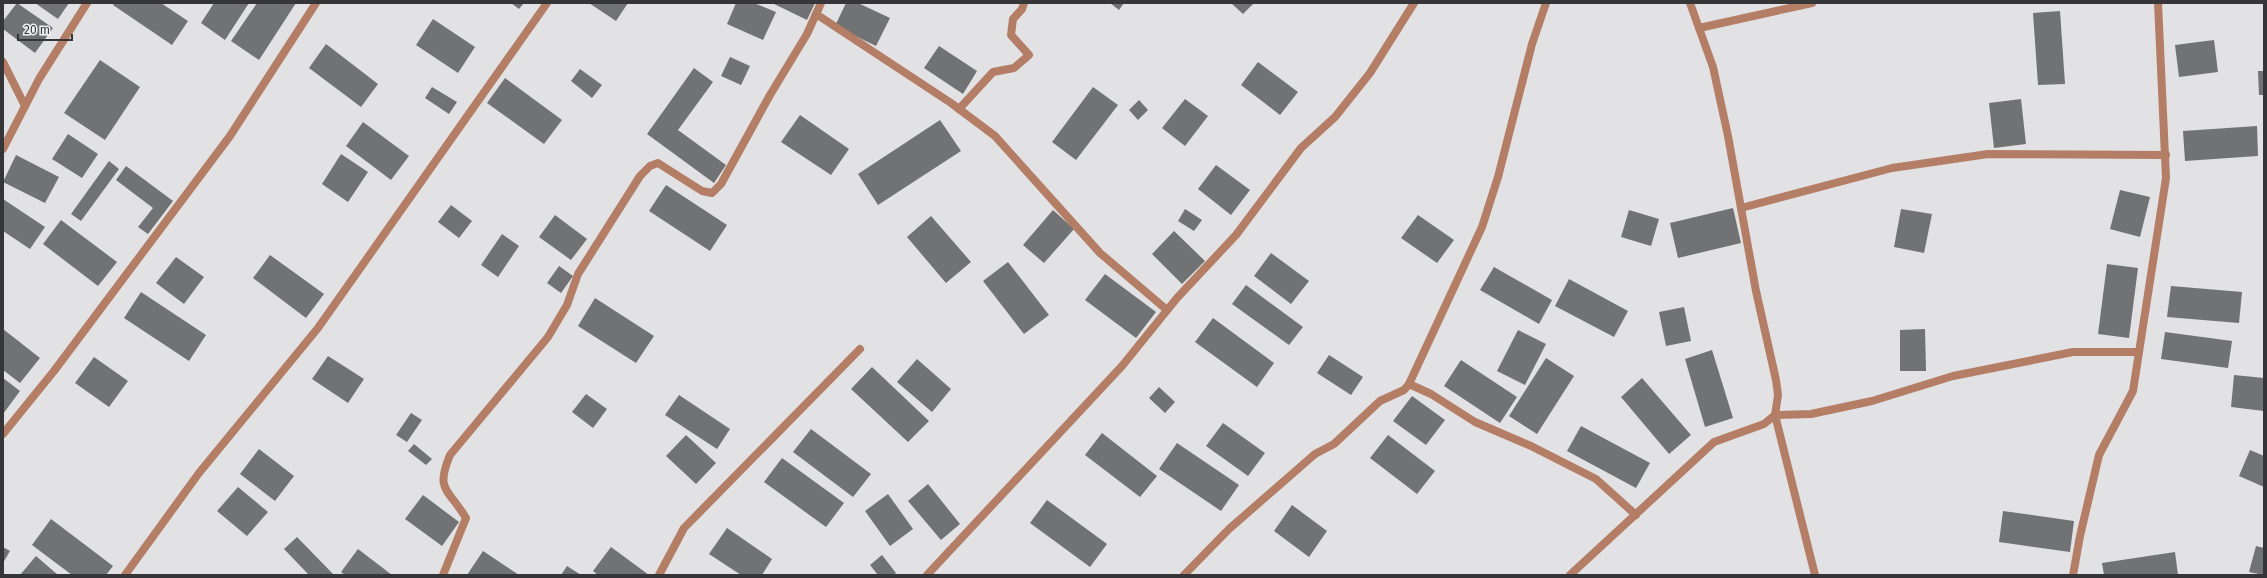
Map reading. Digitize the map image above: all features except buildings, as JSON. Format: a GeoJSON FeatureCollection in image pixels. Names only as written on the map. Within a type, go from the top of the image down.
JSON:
{"type":"FeatureCollection","features":[{"type":"Feature","properties":{"kind":"street"},"geometry":{"type":"LineString","coordinates":[[3,149],[39,78],[87,3]]}},
{"type":"Feature","properties":{"kind":"street"},"geometry":{"type":"LineString","coordinates":[[3,434],[54,371],[230,136],[316,3]]}},
{"type":"Feature","properties":{"kind":"street"},"geometry":{"type":"LineString","coordinates":[[125,575],[198,473],[318,328],[547,3]]}},
{"type":"Feature","properties":{"kind":"street"},"geometry":{"type":"LineString","coordinates":[[443,575],[466,518],[445,489],[442,475],[450,455],[548,337],[567,305],[578,274],[640,176],[650,166],[658,163],[702,191],[712,193],[721,184],[770,95],[807,34],[821,3]]}},
{"type":"Feature","properties":{"kind":"street"},"geometry":{"type":"LineString","coordinates":[[959,109],[992,72],[1014,68],[1029,55],[1011,35],[1013,19],[1022,9],[1024,3]]}},
{"type":"Feature","properties":{"kind":"street"},"geometry":{"type":"LineString","coordinates":[[927,575],[1122,366],[1167,310],[1236,235],[1300,148],[1335,117],[1366,79],[1414,3]]}},
{"type":"Feature","properties":{"kind":"street"},"geometry":{"type":"LineString","coordinates":[[1184,575],[1229,529],[1315,454],[1334,444],[1380,401],[1404,390],[1409,384],[1482,227],[1532,44],[1546,3]]}},
{"type":"Feature","properties":{"kind":"street"},"geometry":{"type":"LineString","coordinates":[[1690,3],[1713,67],[1756,291],[1776,380],[1778,395],[1775,415],[1815,575]]}},
{"type":"Feature","properties":{"kind":"street"},"geometry":{"type":"LineString","coordinates":[[1699,28],[1812,3]]}},
{"type":"Feature","properties":{"kind":"street"},"geometry":{"type":"LineString","coordinates":[[2073,575],[2080,536],[2099,455],[2133,391],[2166,178],[2158,3]]}},
{"type":"Feature","properties":{"kind":"street"},"geometry":{"type":"LineString","coordinates":[[816,14],[959,109],[995,136],[1100,253],[1167,310]]}},
{"type":"Feature","properties":{"kind":"street"},"geometry":{"type":"LineString","coordinates":[[3,62],[25,106]]}},
{"type":"Feature","properties":{"kind":"street"},"geometry":{"type":"LineString","coordinates":[[1741,208],[1892,168],[1988,154],[2166,155]]}},
{"type":"Feature","properties":{"kind":"street"},"geometry":{"type":"LineString","coordinates":[[659,575],[684,528],[860,349]]}},
{"type":"Feature","properties":{"kind":"street"},"geometry":{"type":"LineString","coordinates":[[1570,575],[1714,442],[1764,424],[1775,415],[1811,414],[1872,401],[1953,376],[2073,352],[2139,352]]}},
{"type":"Feature","properties":{"kind":"street"},"geometry":{"type":"LineString","coordinates":[[1409,384],[1431,394],[1475,422],[1530,446],[1596,479],[1636,515]]}}]}
